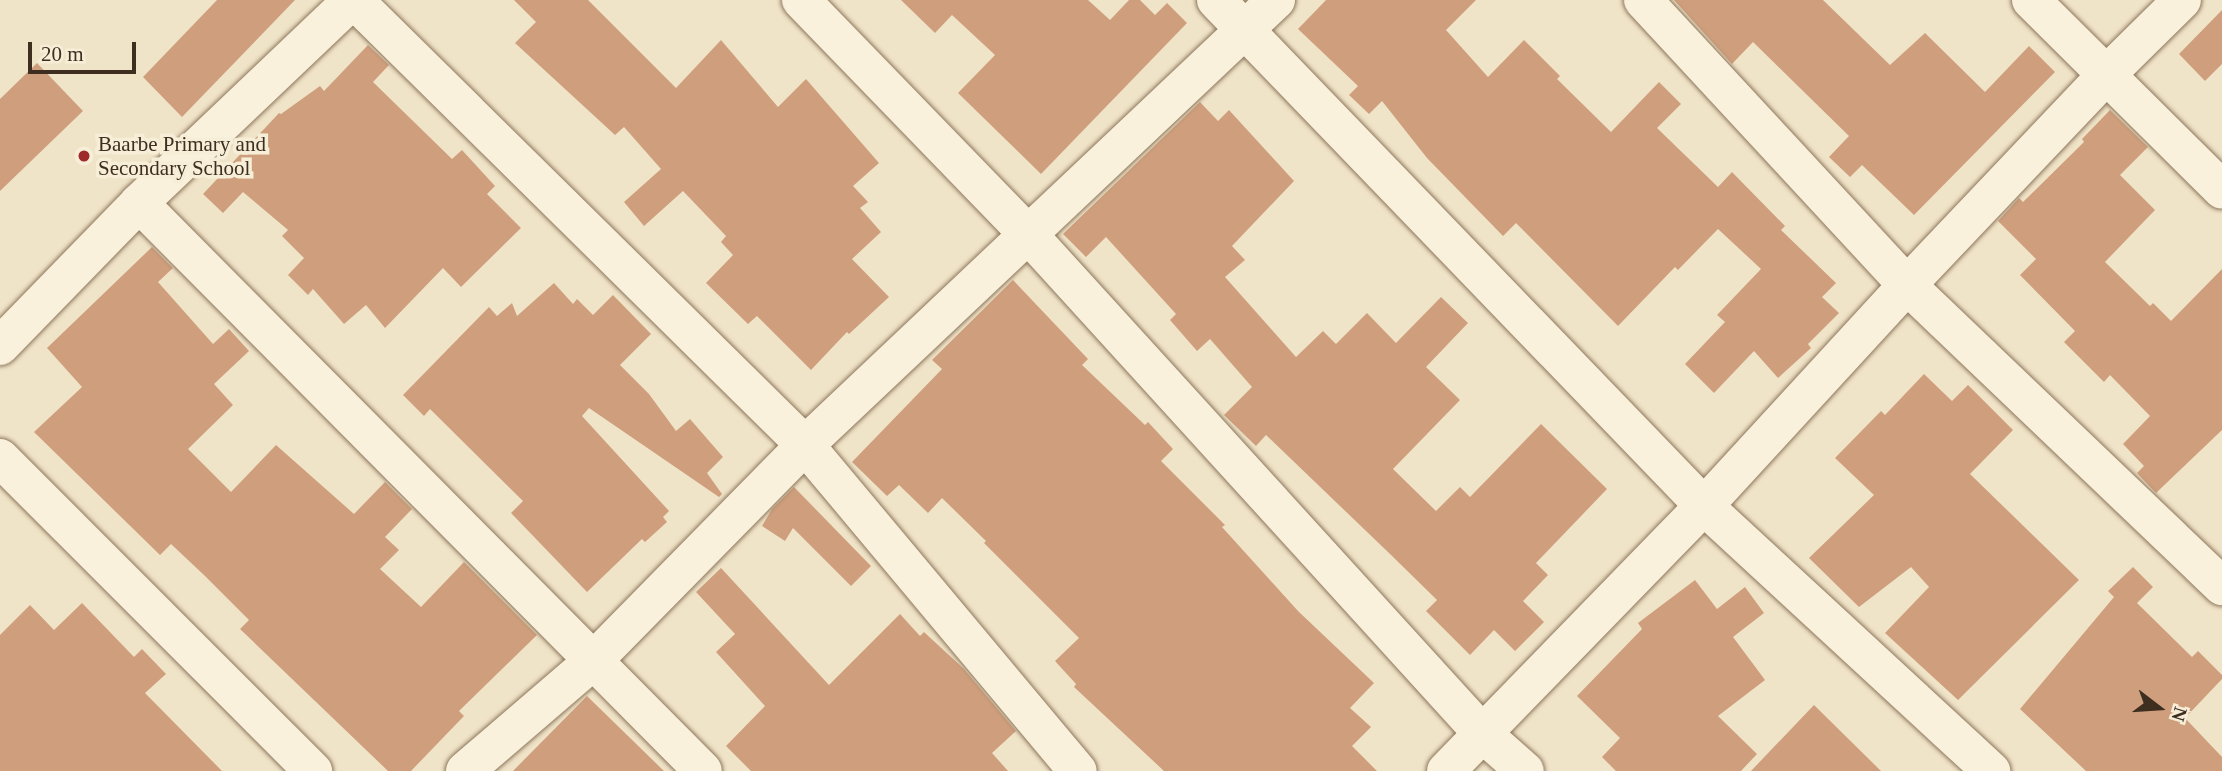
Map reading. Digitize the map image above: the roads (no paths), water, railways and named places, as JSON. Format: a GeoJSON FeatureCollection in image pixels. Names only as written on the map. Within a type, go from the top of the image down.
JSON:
{"type":"FeatureCollection","features":[{"type":"Feature","properties":{"kind":"street"},"geometry":{"type":"LineString","coordinates":[[0,346],[139,203],[353,0],[805,444],[1078,771]]}},
{"type":"Feature","properties":{"kind":"street"},"geometry":{"type":"LineString","coordinates":[[801,0],[1027,233],[1482,733],[1525,771]]}},
{"type":"Feature","properties":{"kind":"street"},"geometry":{"type":"LineString","coordinates":[[1216,0],[1704,506],[1991,771]]}},
{"type":"Feature","properties":{"kind":"street"},"geometry":{"type":"LineString","coordinates":[[465,771],[593,660],[805,444],[1276,0]]}},
{"type":"Feature","properties":{"kind":"street"},"geometry":{"type":"LineString","coordinates":[[1643,0],[1907,285],[2222,586]]}},
{"type":"Feature","properties":{"kind":"street"},"geometry":{"type":"LineString","coordinates":[[2031,0],[2222,190]]}},
{"type":"Feature","properties":{"kind":"street"},"geometry":{"type":"LineString","coordinates":[[1446,771],[1704,506],[2105,75],[2182,0]]}},
{"type":"Feature","properties":{"kind":"street"},"geometry":{"type":"LineString","coordinates":[[139,203],[703,771]]}},
{"type":"Feature","properties":{"kind":"street"},"geometry":{"type":"LineString","coordinates":[[0,458],[313,771]]}},
{"type":"Feature","properties":{"kind":"place","name":"Baarbe Primary and Secondary School"},"geometry":{"type":"Point","coordinates":[84,156]}}]}
